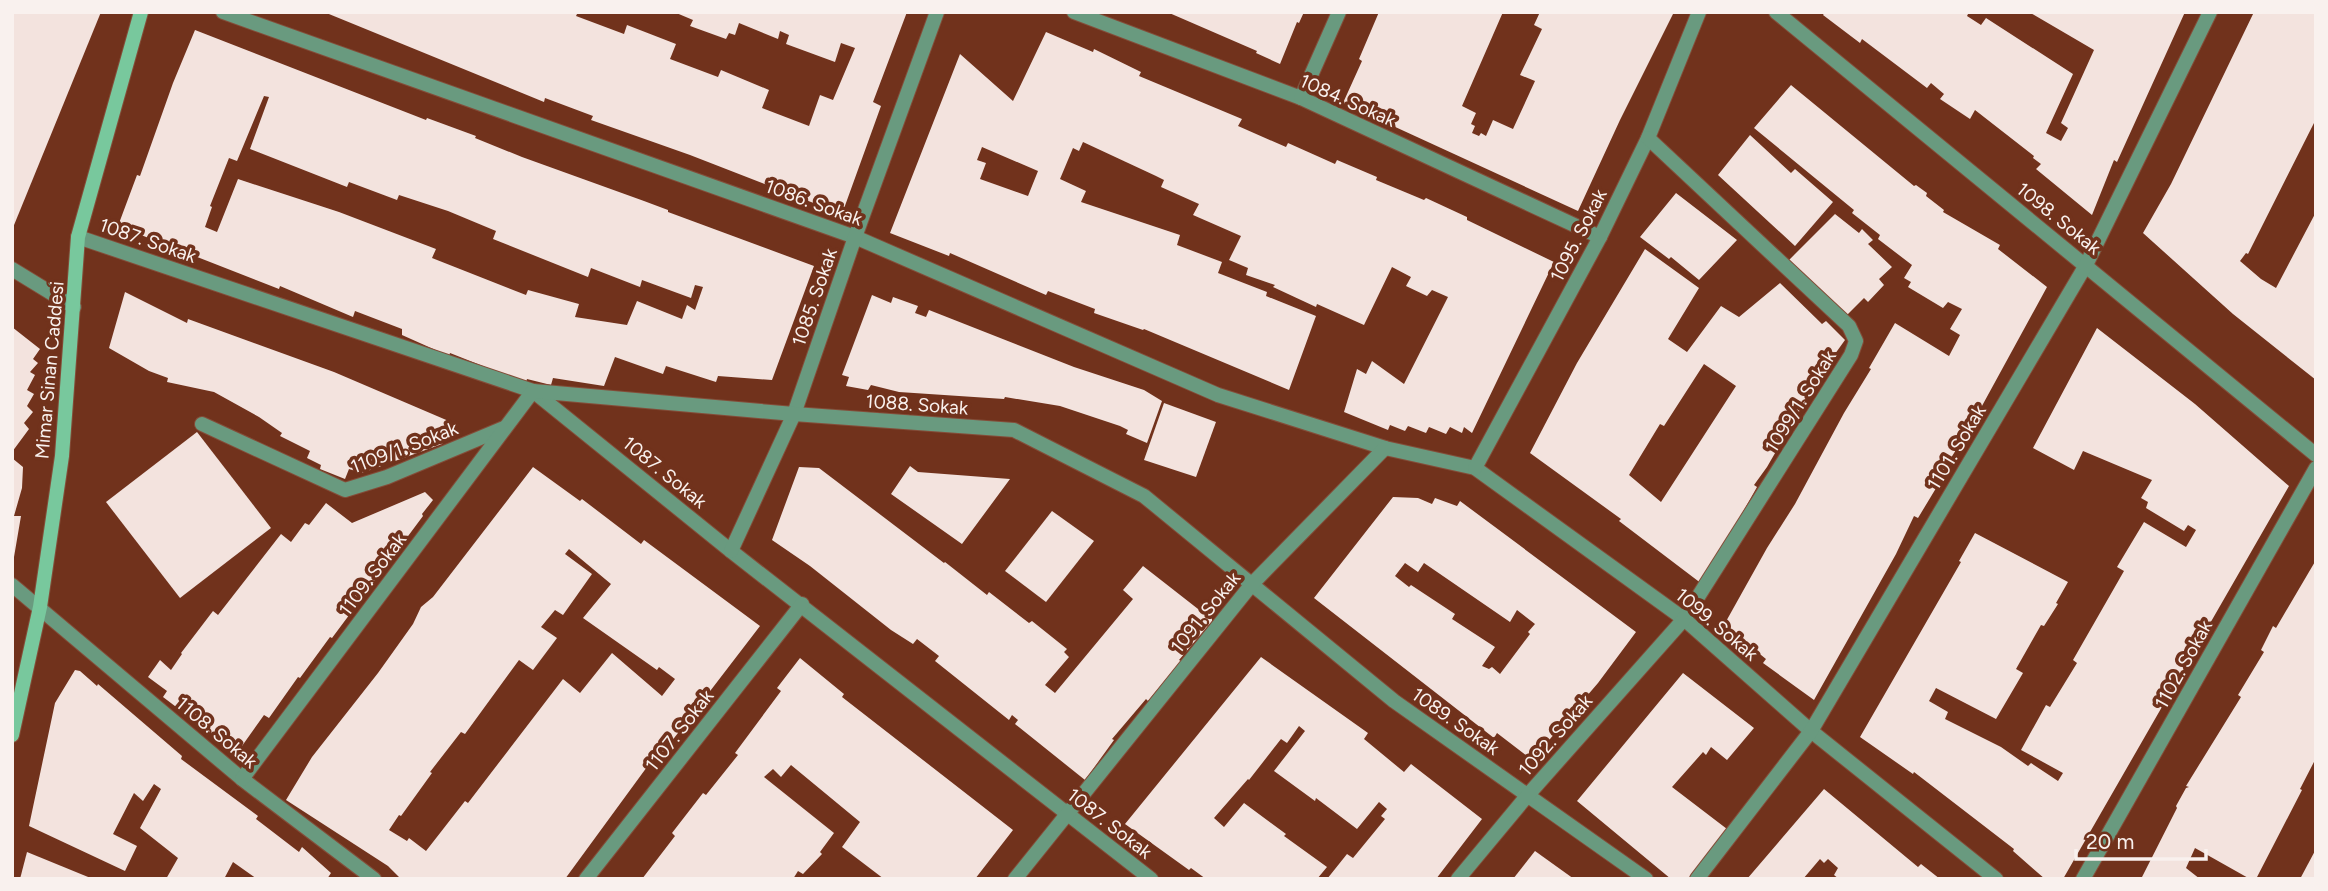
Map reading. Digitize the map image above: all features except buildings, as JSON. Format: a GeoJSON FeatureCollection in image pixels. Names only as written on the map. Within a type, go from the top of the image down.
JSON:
{"type":"FeatureCollection","features":[{"type":"Feature","properties":{"kind":"street","name":"Mimar Sinan Caddesi"},"geometry":{"type":"LineString","coordinates":[[12,735],[40,607],[62,456],[78,237],[141,12]]}},
{"type":"Feature","properties":{"kind":"street","name":"1086. Sokak"},"geometry":{"type":"LineString","coordinates":[[223,12],[855,237],[1218,395],[1385,448]]}},
{"type":"Feature","properties":{"kind":"street","name":"1085. Sokak"},"geometry":{"type":"LineString","coordinates":[[731,551],[794,414],[937,12]]}},
{"type":"Feature","properties":{"kind":"street","name":"1084. Sokak"},"geometry":{"type":"LineString","coordinates":[[1074,12],[1301,98],[1600,237]]}},
{"type":"Feature","properties":{"kind":"street"},"geometry":{"type":"LineString","coordinates":[[1301,98],[1339,12]]}},
{"type":"Feature","properties":{"kind":"street","name":"1095. Sokak"},"geometry":{"type":"LineString","coordinates":[[1475,468],[1600,237],[1648,138],[1699,12]]}},
{"type":"Feature","properties":{"kind":"street","name":"1098. Sokak"},"geometry":{"type":"LineString","coordinates":[[1776,12],[2316,455]]}},
{"type":"Feature","properties":{"kind":"street","name":"1101. Sokak"},"geometry":{"type":"LineString","coordinates":[[1697,879],[1811,731],[2086,265],[2210,12]]}},
{"type":"Feature","properties":{"kind":"street","name":"1099/1. Sokak"},"geometry":{"type":"LineString","coordinates":[[1648,138],[1849,326],[1856,341],[1844,366],[1684,619]]}},
{"type":"Feature","properties":{"kind":"street","name":"1087. Sokak"},"geometry":{"type":"LineString","coordinates":[[78,237],[533,391],[731,551],[1151,879]]}},
{"type":"Feature","properties":{"kind":"street"},"geometry":{"type":"LineString","coordinates":[[12,269],[74,307]]}},
{"type":"Feature","properties":{"kind":"street","name":"1088. Sokak"},"geometry":{"type":"LineString","coordinates":[[533,391],[1014,430],[1144,496],[1252,584]]}},
{"type":"Feature","properties":{"kind":"street","name":"1109. Sokak"},"geometry":{"type":"LineString","coordinates":[[242,779],[533,391]]}},
{"type":"Feature","properties":{"kind":"street","name":"1109/1. Sokak"},"geometry":{"type":"LineString","coordinates":[[202,424],[345,490],[387,477],[506,427]]}},
{"type":"Feature","properties":{"kind":"street","name":"1099. Sokak"},"geometry":{"type":"LineString","coordinates":[[1385,448],[1475,468],[1684,619],[1811,731],[1996,879]]}},
{"type":"Feature","properties":{"kind":"street","name":"1091. Sokak"},"geometry":{"type":"LineString","coordinates":[[1015,879],[1252,584],[1385,448]]}},
{"type":"Feature","properties":{"kind":"street","name":"1102. Sokak"},"geometry":{"type":"LineString","coordinates":[[2083,879],[2316,468]]}},
{"type":"Feature","properties":{"kind":"street","name":"1089. Sokak"},"geometry":{"type":"LineString","coordinates":[[1252,584],[1394,701],[1646,879]]}},
{"type":"Feature","properties":{"kind":"street","name":"1108. Sokak"},"geometry":{"type":"LineString","coordinates":[[12,585],[358,874],[374,879]]}},
{"type":"Feature","properties":{"kind":"street","name":"1107. Sokak"},"geometry":{"type":"LineString","coordinates":[[586,879],[802,604]]}},
{"type":"Feature","properties":{"kind":"street","name":"1092. Sokak"},"geometry":{"type":"LineString","coordinates":[[1458,879],[1527,796],[1684,619]]}}]}
